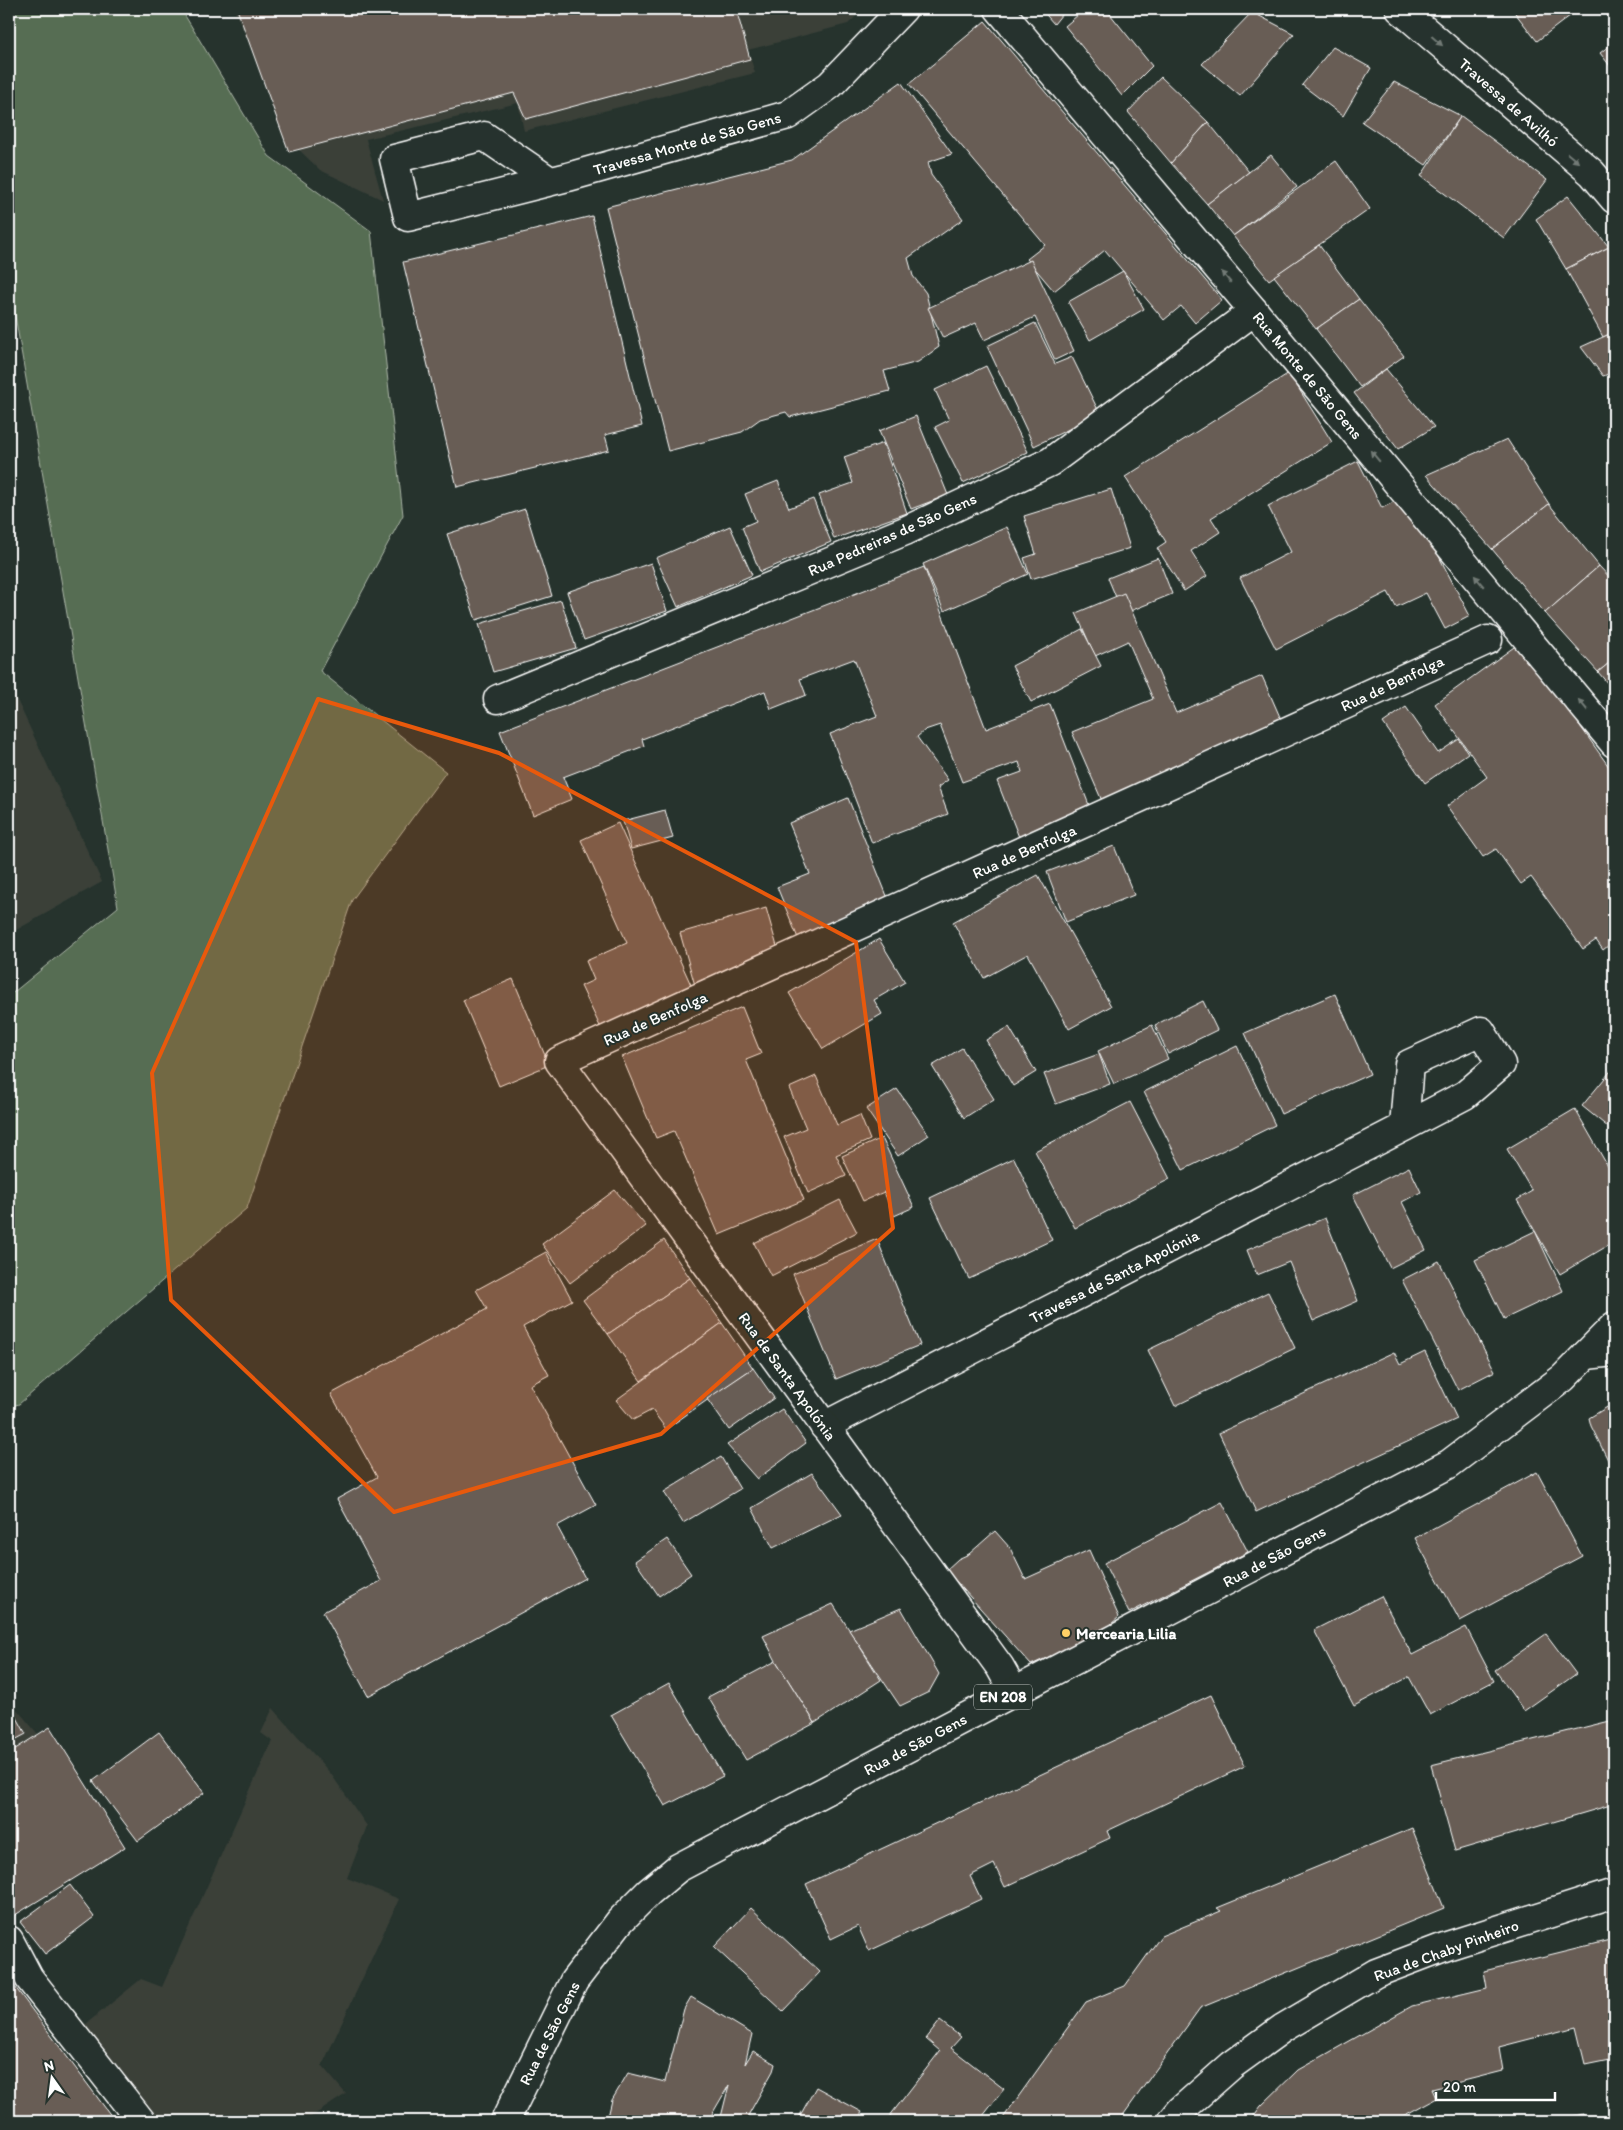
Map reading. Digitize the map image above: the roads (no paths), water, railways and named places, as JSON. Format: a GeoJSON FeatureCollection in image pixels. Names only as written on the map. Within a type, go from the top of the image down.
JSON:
{"type":"FeatureCollection","features":[{"type":"Feature","properties":{"kind":"street","name":"Travessa Monte de São Gens"},"geometry":{"type":"LineString","coordinates":[[550,181],[484,136],[394,158],[408,217],[550,181],[788,115],[830,85],[903,9]]}},
{"type":"Feature","properties":{"kind":"street","name":"Rua Monte de São Gens"},"geometry":{"type":"LineString","coordinates":[[999,9],[1254,310],[1614,743]]}},
{"type":"Feature","properties":{"kind":"street","name":"Travessa de Avilhó"},"geometry":{"type":"LineString","coordinates":[[1400,9],[1592,173],[1614,199]]}},
{"type":"Feature","properties":{"kind":"street","name":"Rua Pedreiras de São Gens"},"geometry":{"type":"LineString","coordinates":[[498,699],[904,531],[1050,462],[1254,310]]}},
{"type":"Feature","properties":{"kind":"street","name":"Rua de Benfolga"},"geometry":{"type":"LineString","coordinates":[[559,1061],[1488,640]]}},
{"type":"Feature","properties":{"kind":"street","name":"Rua de Santa Apolónia"},"geometry":{"type":"LineString","coordinates":[[559,1061],[1000,1667],[1014,1692]]}},
{"type":"Feature","properties":{"kind":"street","name":"Travessa de Santa Apolónia"},"geometry":{"type":"LineString","coordinates":[[824,1426],[1404,1127]]}},
{"type":"Feature","properties":{"kind":"street","name":"Rua de São Gens"},"geometry":{"type":"LineString","coordinates":[[505,2121],[574,1981],[620,1921],[648,1892],[678,1868],[1449,1464],[1563,1378],[1614,1326]]}},
{"type":"Feature","properties":{"kind":"street"},"geometry":{"type":"LineString","coordinates":[[1586,1355],[1614,1352]]}},
{"type":"Feature","properties":{"kind":"street","name":"Rua de Chaby Pinheiro"},"geometry":{"type":"LineString","coordinates":[[1172,2121],[1181,2110],[1232,2065],[1282,2028],[1376,1973],[1447,1946],[1614,1893]]}},
{"type":"Feature","properties":{"kind":"street"},"geometry":{"type":"LineString","coordinates":[[9,1940],[29,1978],[141,2121]]}},
{"type":"Feature","properties":{"kind":"place","name":"Mercearia Lilia"},"geometry":{"type":"Point","coordinates":[1066,1633]}}]}
